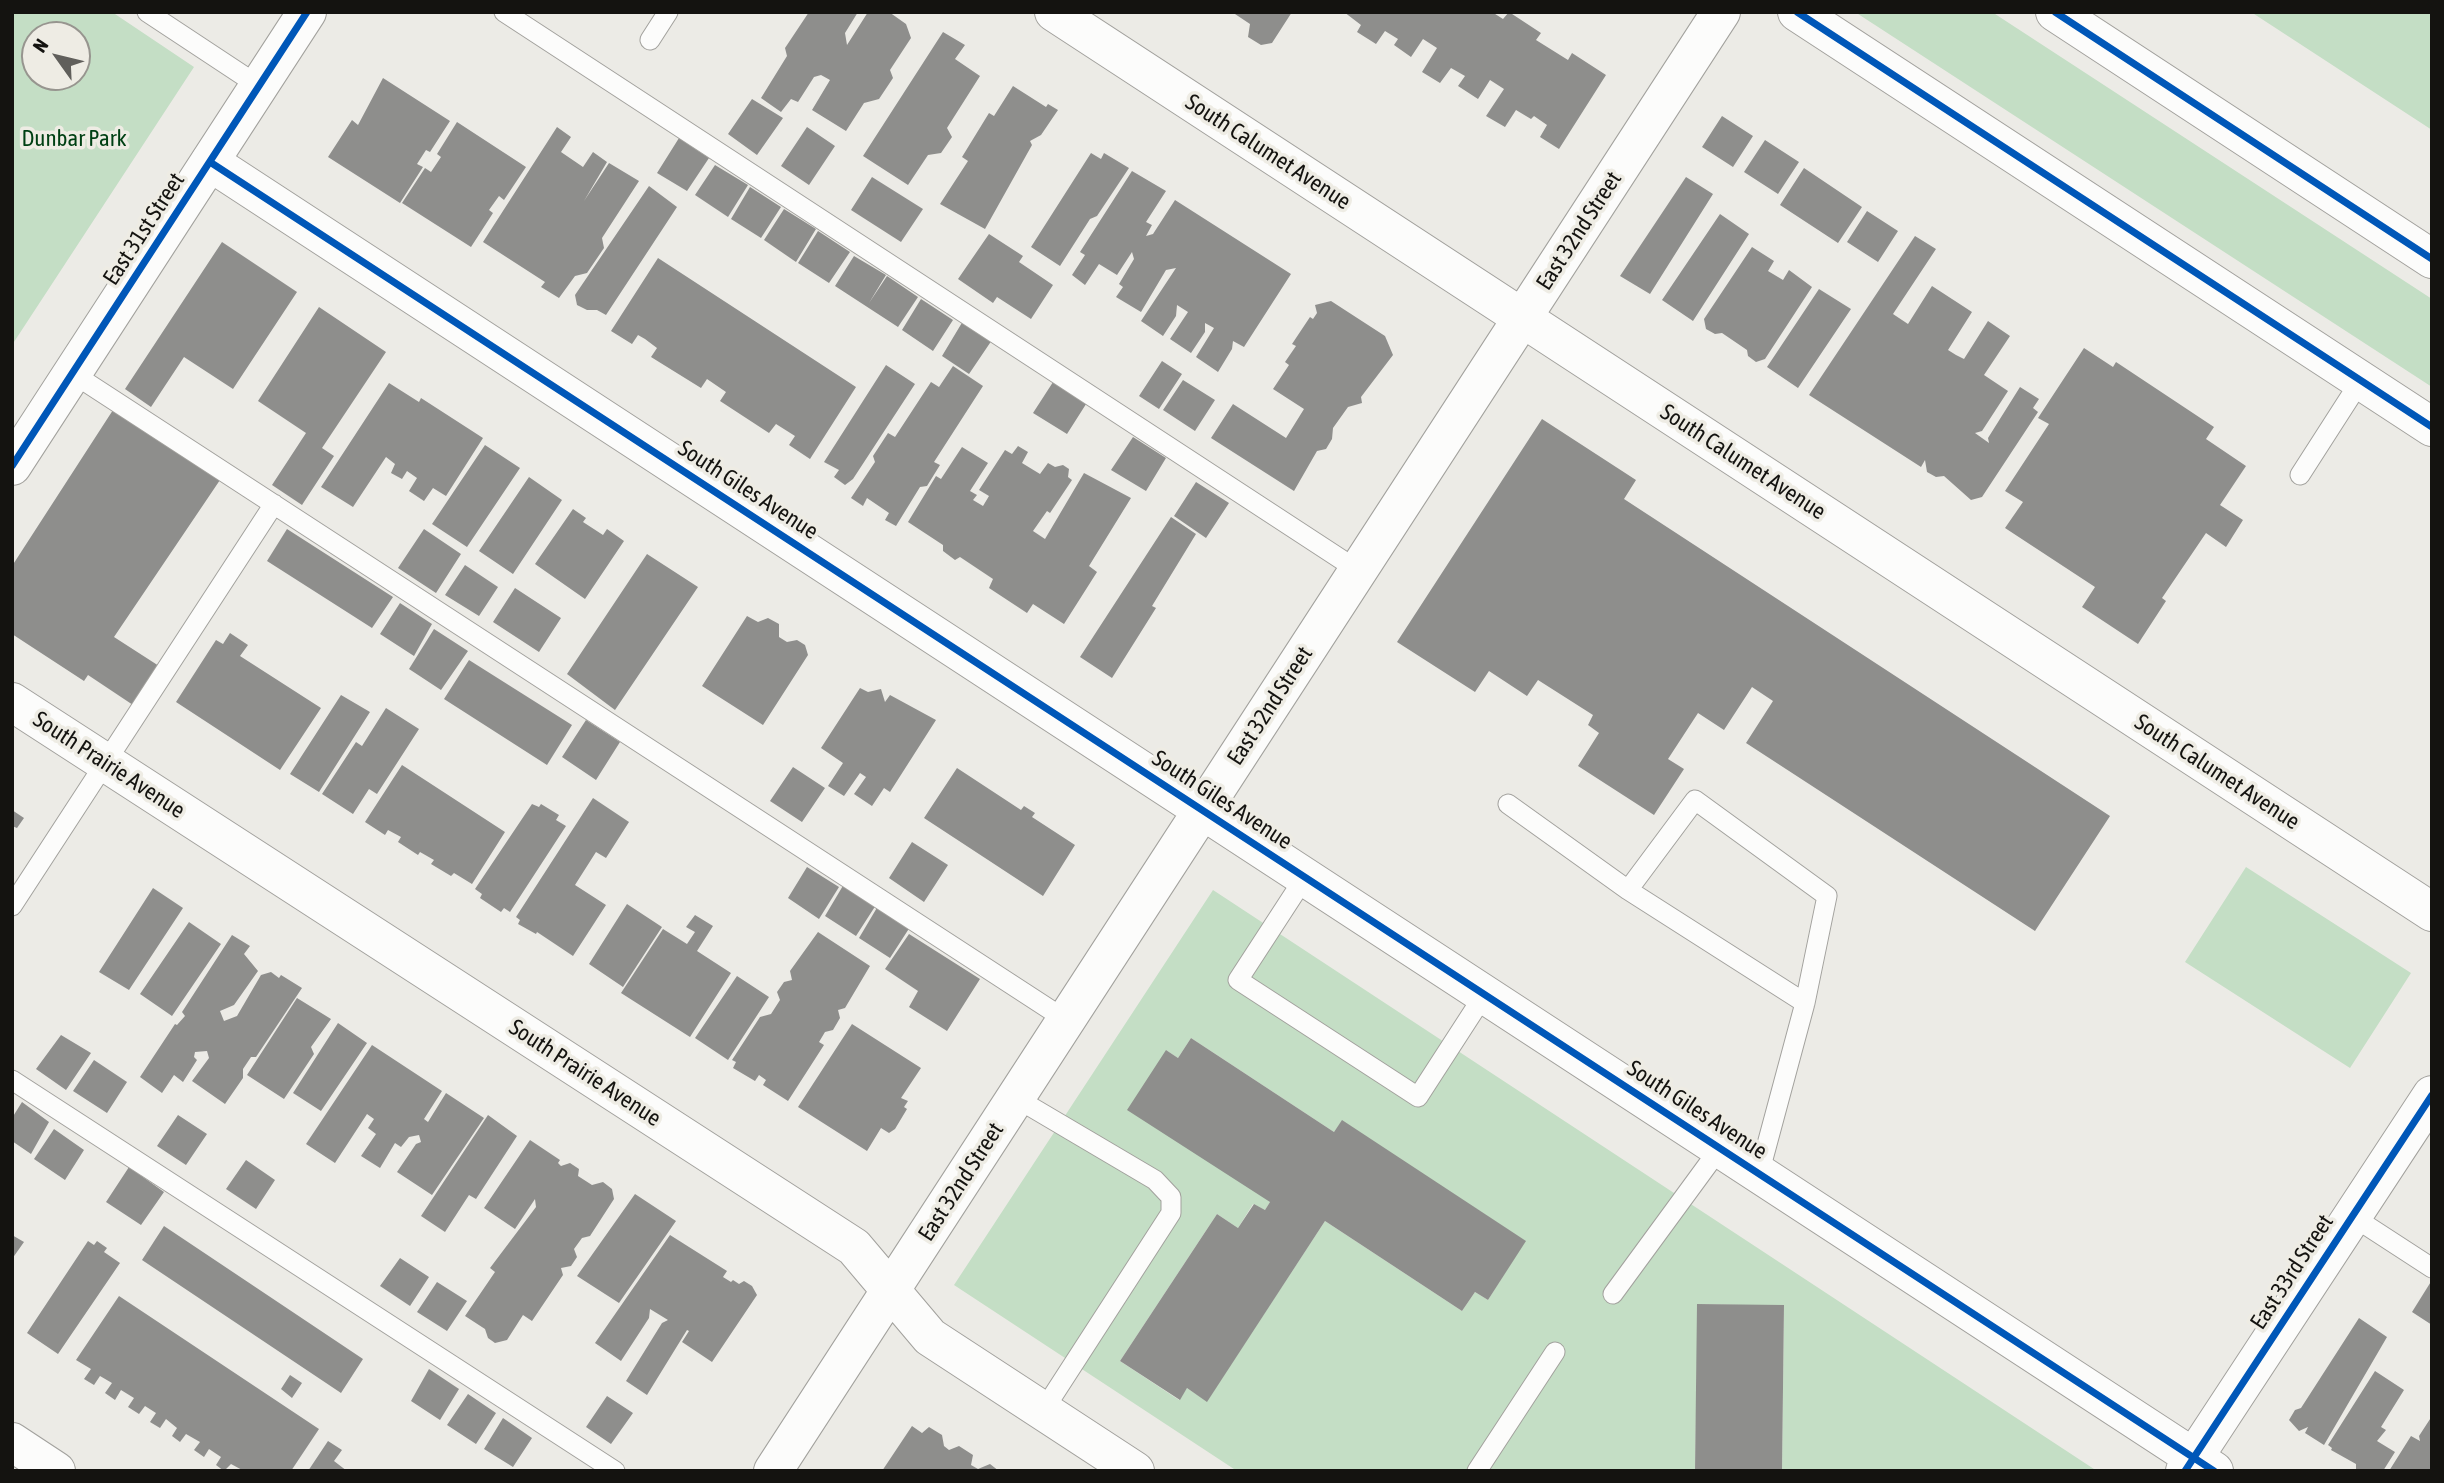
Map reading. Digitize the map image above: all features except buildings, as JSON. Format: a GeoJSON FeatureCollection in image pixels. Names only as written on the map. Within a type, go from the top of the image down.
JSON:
{"type":"FeatureCollection","features":[{"type":"Feature","properties":{"kind":"street","name":"East 31st Street"},"geometry":{"type":"LineString","coordinates":[[12,466],[307,12]]}},
{"type":"Feature","properties":{"kind":"street","name":"South Calumet Avenue"},"geometry":{"type":"LineString","coordinates":[[1054,12],[2432,912]]}},
{"type":"Feature","properties":{"kind":"street","name":"East 32nd Street"},"geometry":{"type":"LineString","coordinates":[[773,1471],[1721,12]]}},
{"type":"Feature","properties":{"kind":"street"},"geometry":{"type":"LineString","coordinates":[[1797,12],[2432,427]]}},
{"type":"Feature","properties":{"kind":"street"},"geometry":{"type":"LineString","coordinates":[[2055,12],[2432,259]]}},
{"type":"Feature","properties":{"kind":"street","name":"South Giles Avenue"},"geometry":{"type":"LineString","coordinates":[[210,162],[1720,1148],[2198,1466]]}},
{"type":"Feature","properties":{"kind":"street","name":"South Prairie Avenue"},"geometry":{"type":"LineString","coordinates":[[12,702],[855,1247],[930,1337],[1135,1471]]}},
{"type":"Feature","properties":{"kind":"street","name":"East 33rd Street"},"geometry":{"type":"LineString","coordinates":[[2198,1466],[2352,1216],[2432,1095]]}},
{"type":"Feature","properties":{"kind":"street"},"geometry":{"type":"LineString","coordinates":[[12,1443],[56,1471]]}},
{"type":"Feature","properties":{"kind":"lane"},"geometry":{"type":"LineString","coordinates":[[147,12],[259,86]]}},
{"type":"Feature","properties":{"kind":"lane"},"geometry":{"type":"LineString","coordinates":[[504,12],[1359,571]]}},
{"type":"Feature","properties":{"kind":"lane"},"geometry":{"type":"LineString","coordinates":[[650,40],[668,12]]}},
{"type":"Feature","properties":{"kind":"lane"},"geometry":{"type":"LineString","coordinates":[[72,373],[1066,1020]]}},
{"type":"Feature","properties":{"kind":"lane"},"geometry":{"type":"LineString","coordinates":[[2300,475],[2361,380]]}},
{"type":"Feature","properties":{"kind":"lane"},"geometry":{"type":"LineString","coordinates":[[12,906],[274,504]]}},
{"type":"Feature","properties":{"kind":"lane"},"geometry":{"type":"LineString","coordinates":[[1628,891],[1695,800],[1827,896],[1805,1003],[1759,1174]]}},
{"type":"Feature","properties":{"kind":"lane"},"geometry":{"type":"LineString","coordinates":[[1508,804],[1628,891],[1805,1003]]}},
{"type":"Feature","properties":{"kind":"lane"},"geometry":{"type":"LineString","coordinates":[[1305,877],[1238,980],[1260,995],[1418,1097],[1485,995]]}},
{"type":"Feature","properties":{"kind":"lane"},"geometry":{"type":"LineString","coordinates":[[12,1080],[615,1471]]}},
{"type":"Feature","properties":{"kind":"lane"},"geometry":{"type":"LineString","coordinates":[[1016,1097],[1155,1180],[1171,1197],[1171,1213],[1043,1411]]}},
{"type":"Feature","properties":{"kind":"lane"},"geometry":{"type":"LineString","coordinates":[[1613,1294],[1720,1148]]}},
{"type":"Feature","properties":{"kind":"lane"},"geometry":{"type":"LineString","coordinates":[[2352,1216],[2432,1268]]}},
{"type":"Feature","properties":{"kind":"lane"},"geometry":{"type":"LineString","coordinates":[[1477,1471],[1555,1352]]}},
{"type":"Feature","properties":{"kind":"green space","name":"Dunbar Park"},"geometry":{"type":"Polygon","coordinates":[[[12,12],[112,12],[194,67],[12,345],[12,12]]]}},
{"type":"Feature","properties":{"kind":"green space"},"geometry":{"type":"Polygon","coordinates":[[[1855,12],[1992,12],[2432,299],[2432,387],[1855,12]]]}},
{"type":"Feature","properties":{"kind":"green space"},"geometry":{"type":"Polygon","coordinates":[[[2251,12],[2432,12],[2432,130],[2251,12]]]}},
{"type":"Feature","properties":{"kind":"green space"},"geometry":{"type":"Polygon","coordinates":[[[2246,867],[2411,973],[2350,1068],[2185,962],[2246,867]]]}},
{"type":"Feature","properties":{"kind":"green space"},"geometry":{"type":"Polygon","coordinates":[[[1213,890],[2097,1471],[1782,1471],[1784,1306],[1698,1304],[1695,1471],[1237,1471],[954,1285],[1213,890]],[[1191,1038],[1178,1058],[1166,1050],[1270,1202],[1265,1210],[1253,1204],[1238,1228],[1217,1214],[1120,1361],[1179,1400],[1187,1388],[1207,1401],[1325,1221],[1462,1311],[1475,1292],[1488,1300],[1525,1241],[1342,1121],[1334,1132],[1191,1038]]]}},
{"type":"Feature","properties":{"kind":"cycle path"},"geometry":{"type":"LineString","coordinates":[[12,466],[307,12]]}},
{"type":"Feature","properties":{"kind":"cycle path"},"geometry":{"type":"LineString","coordinates":[[1797,12],[2432,427]]}},
{"type":"Feature","properties":{"kind":"cycle path"},"geometry":{"type":"LineString","coordinates":[[2055,12],[2432,259]]}},
{"type":"Feature","properties":{"kind":"cycle path"},"geometry":{"type":"LineString","coordinates":[[210,162],[2214,1471]]}},
{"type":"Feature","properties":{"kind":"cycle path"},"geometry":{"type":"LineString","coordinates":[[2185,1471],[2432,1095]]}}]}
